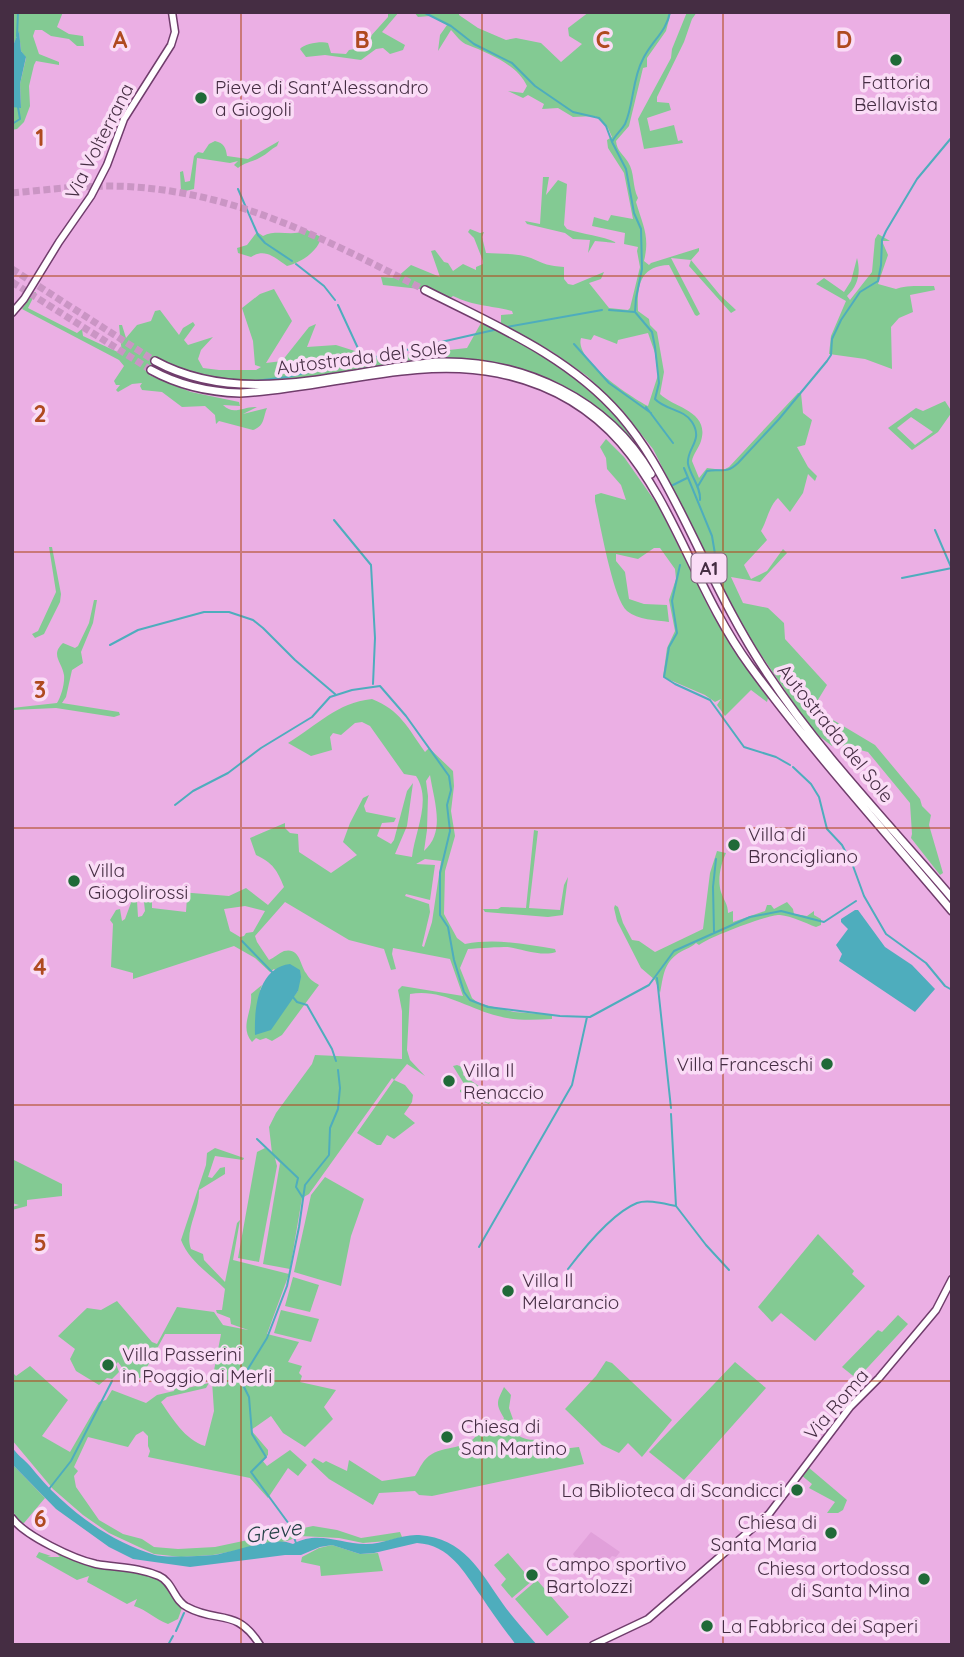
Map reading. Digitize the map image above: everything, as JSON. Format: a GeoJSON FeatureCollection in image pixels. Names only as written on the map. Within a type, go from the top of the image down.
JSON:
{"type":"FeatureCollection","features":[{"type":"Feature","properties":{"kind":"highway","name":"Autostrada del Sole"},"geometry":{"type":"LineString","coordinates":[[425,290],[559,362],[582,378],[620,415],[653,460],[739,629],[765,671],[832,757],[952,898]]}},
{"type":"Feature","properties":{"kind":"highway","name":"Autostrada del Sole"},"geometry":{"type":"LineString","coordinates":[[155,361],[201,379],[250,385],[276,384],[421,363],[458,361],[514,370],[558,387],[599,414],[638,453],[656,481],[721,609],[779,704]]}},
{"type":"Feature","properties":{"kind":"highway","name":"Autostrada del Sole"},"geometry":{"type":"LineString","coordinates":[[151,370],[192,388],[240,393],[430,368],[461,368],[512,376],[556,393],[596,418],[634,456],[652,485],[737,647],[779,704],[952,911]]}},
{"type":"Feature","properties":{"kind":"main road","name":"Via Volterrana"},"geometry":{"type":"LineString","coordinates":[[12,313],[24,299],[100,180],[124,119],[171,45],[175,32],[172,12]]}},
{"type":"Feature","properties":{"kind":"main road","name":"Via Roma"},"geometry":{"type":"LineString","coordinates":[[593,1645],[649,1619],[778,1504],[850,1407],[879,1378],[936,1310],[952,1279]]}},
{"type":"Feature","properties":{"kind":"main road"},"geometry":{"type":"LineString","coordinates":[[12,1518],[27,1531],[83,1560],[133,1568],[164,1578],[186,1607],[235,1619],[247,1627],[260,1645]]}},
{"type":"Feature","properties":{"kind":"shaded area"},"geometry":{"type":"Polygon","coordinates":[[[12,12],[63,12],[57,27],[69,34],[83,36],[84,46],[77,46],[69,39],[51,36],[42,30],[35,30],[33,36],[39,54],[59,62],[59,65],[36,61],[29,86],[30,106],[24,122],[12,130],[12,107],[21,107],[20,84],[26,58],[21,51],[19,32],[12,48],[12,12]]]}},
{"type":"Feature","properties":{"kind":"shaded area"},"geometry":{"type":"Polygon","coordinates":[[[377,12],[399,12],[382,32],[405,45],[403,50],[390,54],[383,48],[376,49],[361,60],[325,55],[306,57],[300,49],[321,42],[328,43],[331,53],[346,54],[349,50],[360,48],[388,17],[388,14],[377,12]]]}},
{"type":"Feature","properties":{"kind":"shaded area"},"geometry":{"type":"Polygon","coordinates":[[[414,12],[459,12],[459,15],[478,28],[506,40],[516,38],[541,43],[561,62],[582,44],[569,36],[568,28],[589,12],[671,12],[666,31],[647,58],[647,67],[643,68],[629,126],[616,141],[632,171],[638,198],[636,202],[646,238],[644,261],[649,265],[699,248],[691,260],[671,258],[700,314],[697,316],[669,265],[659,266],[646,273],[640,285],[638,311],[649,319],[650,325],[657,332],[664,372],[660,394],[696,417],[700,423],[701,441],[692,461],[699,478],[707,468],[723,470],[729,467],[798,393],[801,393],[803,413],[812,420],[805,445],[797,447],[808,467],[817,476],[815,481],[808,474],[803,493],[790,512],[778,498],[775,501],[761,531],[767,540],[744,565],[751,579],[767,571],[783,549],[787,553],[760,582],[731,577],[743,603],[768,608],[784,623],[785,639],[827,685],[813,708],[875,745],[920,799],[922,806],[931,815],[929,825],[943,873],[940,875],[911,838],[910,803],[868,752],[833,743],[832,746],[819,736],[799,711],[745,631],[653,449],[622,410],[587,376],[551,351],[501,323],[501,315],[513,314],[512,311],[453,296],[449,299],[429,290],[383,285],[381,277],[396,278],[411,265],[440,277],[431,251],[435,250],[453,271],[463,264],[476,270],[483,261],[474,238],[468,232],[470,229],[484,232],[482,237],[486,253],[520,255],[564,267],[564,279],[568,284],[573,285],[604,272],[601,279],[589,283],[609,308],[630,308],[640,267],[638,247],[624,244],[625,233],[592,226],[594,217],[608,221],[611,215],[633,219],[624,173],[608,148],[607,140],[612,137],[608,128],[595,116],[573,117],[558,108],[542,109],[544,104],[528,95],[523,98],[508,91],[523,93],[527,86],[510,66],[465,44],[451,30],[438,51],[440,35],[447,25],[430,16],[418,17],[414,12]],[[648,333],[618,340],[617,344],[594,335],[591,340],[581,338],[581,347],[595,367],[629,395],[648,406],[658,375],[655,353],[648,333]]]}},
{"type":"Feature","properties":{"kind":"shaded area"},"geometry":{"type":"Polygon","coordinates":[[[687,12],[697,12],[657,97],[657,102],[669,103],[671,110],[647,118],[650,131],[674,125],[678,141],[682,140],[683,143],[644,149],[638,119],[671,58],[687,12]]]}},
{"type":"Feature","properties":{"kind":"shaded area"},"geometry":{"type":"Polygon","coordinates":[[[19,31],[21,51],[26,57],[20,84],[21,108],[12,107],[12,48],[19,31]]]}},
{"type":"Feature","properties":{"kind":"shaded area"},"geometry":{"type":"Polygon","coordinates":[[[215,141],[224,146],[227,156],[248,159],[279,141],[277,146],[263,156],[238,168],[234,165],[238,161],[230,163],[197,158],[194,189],[181,192],[180,172],[183,171],[185,182],[190,181],[194,156],[198,152],[203,153],[209,144],[215,141]]]}},
{"type":"Feature","properties":{"kind":"shaded area"},"geometry":{"type":"Polygon","coordinates":[[[543,177],[549,177],[546,195],[558,180],[567,184],[564,225],[567,229],[617,243],[595,241],[588,253],[590,240],[573,239],[565,233],[527,224],[525,221],[540,224],[543,177]]]}},
{"type":"Feature","properties":{"kind":"shaded area"},"geometry":{"type":"Polygon","coordinates":[[[307,230],[321,237],[317,247],[308,256],[287,266],[265,254],[251,257],[238,253],[237,248],[247,245],[257,232],[263,236],[307,230]]]}},
{"type":"Feature","properties":{"kind":"shaded area"},"geometry":{"type":"Polygon","coordinates":[[[878,234],[890,241],[882,241],[888,255],[878,284],[896,289],[934,286],[935,290],[910,295],[913,312],[899,318],[891,327],[892,369],[865,359],[829,354],[831,336],[846,301],[816,284],[824,278],[844,292],[851,281],[857,258],[859,269],[856,284],[847,296],[850,300],[872,272],[875,239],[878,234]]]}},
{"type":"Feature","properties":{"kind":"shaded area"},"geometry":{"type":"Polygon","coordinates":[[[691,260],[736,310],[731,313],[689,266],[691,260]]]}},
{"type":"Feature","properties":{"kind":"shaded area"},"geometry":{"type":"Polygon","coordinates":[[[274,289],[292,321],[266,363],[282,361],[309,327],[316,324],[307,347],[336,345],[377,358],[467,348],[481,323],[532,350],[577,380],[616,417],[650,464],[538,375],[511,367],[493,364],[402,364],[273,382],[235,383],[188,373],[154,359],[149,375],[191,392],[239,402],[240,406],[223,405],[231,410],[257,407],[243,414],[267,408],[262,424],[253,430],[219,421],[216,424],[215,415],[205,406],[182,407],[162,392],[142,390],[142,383],[132,384],[118,392],[116,390],[120,385],[116,385],[114,381],[124,366],[119,360],[22,309],[33,292],[36,292],[28,308],[77,333],[82,329],[83,336],[122,354],[119,325],[122,325],[126,338],[137,325],[151,321],[155,311],[160,310],[179,335],[183,328],[193,322],[195,325],[184,340],[188,345],[213,337],[201,350],[198,359],[203,368],[256,370],[261,367],[255,365],[253,341],[242,308],[260,294],[274,289]]]}},
{"type":"Feature","properties":{"kind":"shaded area"},"geometry":{"type":"Polygon","coordinates":[[[945,401],[952,412],[938,432],[912,450],[888,428],[916,408],[923,411],[945,401]],[[911,417],[897,428],[915,445],[933,432],[911,417]]]}},
{"type":"Feature","properties":{"kind":"shaded area"},"geometry":{"type":"Polygon","coordinates":[[[606,439],[624,457],[659,507],[711,612],[732,648],[768,698],[767,702],[751,690],[725,716],[717,705],[721,699],[715,702],[663,677],[667,648],[675,631],[669,600],[676,579],[675,569],[660,548],[654,548],[638,559],[616,554],[616,561],[625,572],[629,599],[644,604],[667,605],[669,622],[642,618],[627,611],[612,577],[595,501],[595,495],[601,493],[626,500],[621,485],[607,469],[606,458],[600,447],[606,439]]]}},
{"type":"Feature","properties":{"kind":"shaded area"},"geometry":{"type":"Polygon","coordinates":[[[49,547],[52,547],[61,594],[60,602],[44,634],[35,638],[32,634],[38,631],[56,592],[49,547]]]}},
{"type":"Feature","properties":{"kind":"shaded area"},"geometry":{"type":"Polygon","coordinates":[[[94,600],[97,600],[93,623],[81,652],[83,663],[72,670],[62,703],[119,712],[120,715],[114,717],[56,708],[12,710],[57,703],[64,678],[57,651],[63,643],[75,648],[78,646],[89,623],[94,600]]]}},
{"type":"Feature","properties":{"kind":"shaded area"},"geometry":{"type":"Polygon","coordinates":[[[372,699],[382,703],[403,721],[425,752],[429,748],[453,771],[451,811],[455,836],[445,871],[444,914],[457,938],[465,944],[499,942],[555,949],[556,952],[545,954],[508,947],[468,949],[460,968],[472,998],[478,1003],[514,1012],[552,1015],[552,1019],[504,1018],[444,996],[410,994],[407,1050],[410,1060],[425,1076],[407,1064],[394,1080],[392,1078],[309,1194],[302,1198],[290,1269],[263,1264],[280,1163],[275,1158],[277,1166],[259,1262],[238,1258],[257,1152],[265,1148],[272,1153],[269,1127],[276,1113],[312,1064],[315,1055],[402,1059],[402,1011],[398,990],[402,986],[463,996],[450,959],[393,948],[396,969],[391,970],[384,949],[349,940],[285,902],[255,936],[257,942],[269,960],[284,951],[289,950],[296,954],[309,977],[319,985],[282,1035],[272,1041],[256,1038],[252,1042],[246,1025],[251,994],[262,985],[260,990],[289,1002],[298,991],[274,969],[270,972],[255,958],[234,946],[133,979],[133,973],[111,967],[113,924],[110,920],[116,910],[120,909],[122,921],[125,919],[132,900],[137,901],[138,917],[142,916],[145,911],[143,893],[148,889],[152,891],[152,908],[186,912],[187,897],[155,890],[229,896],[246,888],[268,905],[284,887],[274,868],[256,855],[250,838],[285,823],[285,828],[290,833],[298,834],[299,852],[331,873],[357,855],[343,842],[363,798],[369,795],[364,806],[366,812],[396,818],[394,822],[382,823],[377,836],[391,844],[407,791],[413,783],[407,826],[395,854],[412,857],[423,805],[421,785],[416,776],[404,774],[370,726],[362,722],[355,723],[341,735],[333,733],[330,737],[332,750],[311,756],[288,743],[338,710],[372,699]],[[430,775],[426,781],[428,796],[424,851],[435,835],[437,825],[430,775]],[[425,859],[416,864],[435,865],[430,900],[406,894],[405,896],[429,904],[430,912],[422,946],[424,947],[432,922],[441,861],[425,859]],[[245,906],[224,909],[230,931],[240,937],[253,932],[265,911],[245,906]]]}},
{"type":"Feature","properties":{"kind":"shaded area"},"geometry":{"type":"Polygon","coordinates":[[[534,830],[538,831],[529,908],[560,910],[568,877],[563,915],[548,917],[485,912],[483,909],[526,908],[534,830]]]}},
{"type":"Feature","properties":{"kind":"shaded area"},"geometry":{"type":"Polygon","coordinates":[[[717,851],[726,853],[719,882],[728,913],[733,911],[733,922],[765,911],[767,905],[774,909],[787,902],[794,914],[807,916],[814,911],[814,915],[821,919],[821,925],[816,927],[780,915],[738,927],[699,945],[696,943],[678,953],[668,963],[660,993],[655,980],[641,968],[617,921],[615,905],[632,940],[639,941],[655,952],[703,929],[710,873],[717,851]]]}},
{"type":"Feature","properties":{"kind":"shaded area"},"geometry":{"type":"Polygon","coordinates":[[[858,910],[885,947],[912,965],[935,989],[915,1012],[839,961],[842,954],[836,945],[848,929],[841,919],[858,910]]]}},
{"type":"Feature","properties":{"kind":"shaded area"},"geometry":{"type":"Polygon","coordinates":[[[290,964],[300,970],[298,991],[271,1030],[255,1035],[260,991],[271,973],[290,964]]]}},
{"type":"Feature","properties":{"kind":"shaded area"},"geometry":{"type":"Polygon","coordinates":[[[453,1066],[465,1068],[463,1075],[493,1097],[489,1104],[460,1092],[466,1087],[453,1066]]]}},
{"type":"Feature","properties":{"kind":"shaded area"},"geometry":{"type":"Polygon","coordinates":[[[394,1080],[405,1085],[413,1095],[404,1114],[415,1123],[394,1139],[387,1135],[381,1145],[357,1133],[394,1080]]]}},
{"type":"Feature","properties":{"kind":"shaded area"},"geometry":{"type":"Polygon","coordinates":[[[215,1148],[244,1158],[215,1156],[208,1177],[212,1178],[220,1168],[225,1167],[225,1174],[199,1190],[189,1235],[191,1249],[203,1254],[204,1260],[225,1282],[237,1223],[240,1220],[233,1260],[289,1274],[267,1334],[299,1342],[288,1362],[302,1366],[299,1373],[302,1376],[300,1382],[336,1390],[324,1407],[333,1419],[305,1447],[283,1433],[271,1416],[251,1430],[268,1450],[268,1455],[262,1460],[267,1466],[290,1450],[307,1465],[298,1476],[288,1468],[268,1498],[250,1478],[148,1457],[148,1436],[143,1431],[136,1435],[128,1447],[88,1437],[74,1467],[78,1471],[74,1476],[76,1487],[99,1520],[154,1547],[215,1547],[313,1526],[361,1538],[400,1532],[402,1537],[363,1543],[339,1538],[300,1536],[287,1541],[213,1555],[181,1557],[154,1554],[109,1533],[83,1515],[53,1489],[12,1440],[12,1372],[16,1376],[30,1366],[68,1400],[42,1436],[70,1452],[99,1402],[106,1400],[112,1390],[146,1403],[157,1395],[174,1391],[176,1383],[183,1389],[209,1383],[206,1388],[167,1397],[161,1402],[185,1434],[205,1446],[214,1411],[212,1381],[221,1334],[165,1334],[141,1378],[129,1377],[118,1362],[116,1364],[119,1372],[99,1385],[76,1371],[70,1359],[75,1349],[58,1336],[87,1308],[101,1310],[117,1301],[152,1342],[157,1344],[177,1307],[214,1312],[223,1325],[248,1330],[231,1324],[230,1318],[217,1313],[216,1310],[222,1310],[225,1289],[194,1261],[181,1240],[206,1165],[207,1153],[215,1148]]]}},
{"type":"Feature","properties":{"kind":"shaded area"},"geometry":{"type":"Polygon","coordinates":[[[12,1159],[62,1184],[62,1196],[27,1200],[27,1206],[12,1210],[12,1207],[19,1205],[12,1203],[12,1159]]]}},
{"type":"Feature","properties":{"kind":"shaded area"},"geometry":{"type":"Polygon","coordinates":[[[325,1177],[364,1199],[351,1236],[341,1286],[294,1272],[311,1195],[325,1177]]]}},
{"type":"Feature","properties":{"kind":"shaded area"},"geometry":{"type":"Polygon","coordinates":[[[818,1234],[865,1286],[815,1341],[781,1313],[772,1322],[758,1307],[818,1234]]]}},
{"type":"Feature","properties":{"kind":"shaded area"},"geometry":{"type":"Polygon","coordinates":[[[293,1277],[319,1285],[310,1312],[285,1306],[293,1277]]]}},
{"type":"Feature","properties":{"kind":"shaded area"},"geometry":{"type":"Polygon","coordinates":[[[281,1310],[319,1319],[311,1342],[274,1333],[281,1310]]]}},
{"type":"Feature","properties":{"kind":"shaded area"},"geometry":{"type":"Polygon","coordinates":[[[898,1315],[908,1324],[857,1379],[842,1367],[878,1330],[882,1332],[898,1315]]]}},
{"type":"Feature","properties":{"kind":"shaded area"},"geometry":{"type":"Polygon","coordinates":[[[606,1361],[612,1363],[672,1420],[642,1457],[628,1443],[619,1453],[602,1445],[565,1409],[596,1376],[606,1361]]]}},
{"type":"Feature","properties":{"kind":"shaded area"},"geometry":{"type":"Polygon","coordinates":[[[735,1362],[766,1388],[684,1480],[649,1452],[735,1362]]]}},
{"type":"Feature","properties":{"kind":"shaded area"},"geometry":{"type":"Polygon","coordinates":[[[504,1387],[511,1395],[509,1408],[519,1436],[559,1448],[579,1447],[584,1464],[432,1496],[419,1495],[415,1491],[379,1493],[373,1505],[329,1479],[311,1462],[314,1458],[323,1463],[326,1461],[347,1471],[349,1460],[382,1481],[415,1476],[432,1454],[472,1440],[481,1421],[488,1432],[498,1430],[504,1418],[498,1402],[504,1387]]]}},
{"type":"Feature","properties":{"kind":"shaded area"},"geometry":{"type":"Polygon","coordinates":[[[12,1447],[56,1494],[85,1520],[119,1540],[155,1555],[214,1555],[265,1543],[293,1544],[312,1538],[366,1544],[406,1536],[435,1537],[448,1542],[469,1558],[537,1645],[516,1645],[462,1569],[447,1554],[429,1545],[417,1543],[360,1554],[332,1545],[301,1555],[190,1567],[133,1559],[109,1547],[56,1509],[12,1464],[12,1447]]]}},
{"type":"Feature","properties":{"kind":"shaded area"},"geometry":{"type":"Polygon","coordinates":[[[12,1464],[45,1498],[21,1524],[12,1510],[12,1464]]]}},
{"type":"Feature","properties":{"kind":"shaded area"},"geometry":{"type":"Polygon","coordinates":[[[808,1467],[847,1500],[843,1510],[827,1513],[835,1502],[809,1488],[812,1484],[801,1475],[808,1467]]]}},
{"type":"Feature","properties":{"kind":"shaded area"},"geometry":{"type":"Polygon","coordinates":[[[591,1532],[620,1552],[603,1565],[606,1568],[591,1583],[573,1554],[591,1532]]]}},
{"type":"Feature","properties":{"kind":"shaded area"},"geometry":{"type":"Polygon","coordinates":[[[332,1545],[360,1554],[378,1553],[383,1571],[321,1576],[320,1566],[301,1562],[302,1557],[332,1545]]]}},
{"type":"Feature","properties":{"kind":"shaded area"},"geometry":{"type":"Polygon","coordinates":[[[53,1550],[155,1577],[163,1582],[182,1608],[178,1619],[168,1624],[134,1606],[137,1599],[127,1604],[87,1582],[89,1576],[77,1580],[36,1557],[39,1552],[51,1556],[47,1557],[60,1557],[53,1550]]]}},
{"type":"Feature","properties":{"kind":"shaded area"},"geometry":{"type":"Polygon","coordinates":[[[508,1553],[532,1581],[512,1598],[501,1585],[506,1579],[494,1565],[508,1553]]]}},
{"type":"Feature","properties":{"kind":"shaded area"},"geometry":{"type":"Polygon","coordinates":[[[537,1580],[569,1617],[547,1636],[515,1599],[537,1580]]]}},
{"type":"Feature","properties":{"kind":"waterway"},"geometry":{"type":"LineString","coordinates":[[17,36],[18,12]]}},
{"type":"Feature","properties":{"kind":"waterway"},"geometry":{"type":"LineString","coordinates":[[423,12],[451,26],[474,44],[512,63],[535,86],[573,112],[599,118],[606,126],[612,142]]}},
{"type":"Feature","properties":{"kind":"waterway"},"geometry":{"type":"LineString","coordinates":[[670,12],[666,25],[639,67],[628,116],[612,142],[626,169],[634,213],[641,229],[642,269],[635,312],[652,332],[659,383],[655,399],[684,414],[692,422],[696,434],[688,464],[700,500]]}},
{"type":"Feature","properties":{"kind":"waterway"},"geometry":{"type":"LineString","coordinates":[[12,124],[20,119],[18,107]]}},
{"type":"Feature","properties":{"kind":"waterway"},"geometry":{"type":"LineString","coordinates":[[698,486],[707,471],[734,467],[779,419],[827,361],[831,355],[832,339],[841,320],[860,292],[878,281],[882,240],[886,231],[917,179],[952,137]]}},
{"type":"Feature","properties":{"kind":"waterway"},"geometry":{"type":"LineString","coordinates":[[238,189],[258,235],[265,243],[292,261]]}},
{"type":"Feature","properties":{"kind":"waterway"},"geometry":{"type":"LineString","coordinates":[[296,264],[324,286],[335,300]]}},
{"type":"Feature","properties":{"kind":"waterway"},"geometry":{"type":"LineString","coordinates":[[338,305],[362,357]]}},
{"type":"Feature","properties":{"kind":"waterway"},"geometry":{"type":"LineString","coordinates":[[507,327],[602,310]]}},
{"type":"Feature","properties":{"kind":"waterway"},"geometry":{"type":"LineString","coordinates":[[609,310],[635,312]]}},
{"type":"Feature","properties":{"kind":"waterway"},"geometry":{"type":"LineString","coordinates":[[255,381],[287,377],[494,330]]}},
{"type":"Feature","properties":{"kind":"waterway"},"geometry":{"type":"LineString","coordinates":[[574,344],[609,383],[651,413]]}},
{"type":"Feature","properties":{"kind":"waterway"},"geometry":{"type":"LineString","coordinates":[[646,407],[673,443]]}},
{"type":"Feature","properties":{"kind":"waterway"},"geometry":{"type":"LineString","coordinates":[[684,468],[712,536],[716,560]]}},
{"type":"Feature","properties":{"kind":"waterway"},"geometry":{"type":"LineString","coordinates":[[673,485],[687,478]]}},
{"type":"Feature","properties":{"kind":"waterway"},"geometry":{"type":"LineString","coordinates":[[334,520],[371,565],[375,638],[373,684]]}},
{"type":"Feature","properties":{"kind":"waterway"},"geometry":{"type":"LineString","coordinates":[[935,530],[951,567]]}},
{"type":"Feature","properties":{"kind":"waterway"},"geometry":{"type":"LineString","coordinates":[[680,565],[672,601],[677,633],[669,647],[664,677],[710,700],[744,747],[776,757],[790,765]]}},
{"type":"Feature","properties":{"kind":"waterway"},"geometry":{"type":"LineString","coordinates":[[902,578],[952,568]]}},
{"type":"Feature","properties":{"kind":"waterway"},"geometry":{"type":"LineString","coordinates":[[110,645],[138,630],[204,612],[229,612],[253,620],[335,694]]}},
{"type":"Feature","properties":{"kind":"waterway"},"geometry":{"type":"LineString","coordinates":[[175,805],[312,717],[330,697],[352,690],[380,686],[406,716],[449,776],[451,790],[447,805],[450,831],[440,873],[440,915],[448,927],[464,992],[470,1000],[488,1007],[590,1017],[649,985],[674,951],[750,917],[781,911],[824,922],[856,901]]}},
{"type":"Feature","properties":{"kind":"waterway"},"geometry":{"type":"LineString","coordinates":[[793,767],[811,784],[819,797],[827,829],[842,845],[864,896],[886,934],[926,963],[945,986],[952,990]]}},
{"type":"Feature","properties":{"kind":"waterway"},"geometry":{"type":"LineString","coordinates":[[714,932],[713,887],[716,859]]}},
{"type":"Feature","properties":{"kind":"waterway"},"geometry":{"type":"LineString","coordinates":[[242,941],[273,973]]}},
{"type":"Feature","properties":{"kind":"waterway"},"geometry":{"type":"LineString","coordinates":[[657,978],[671,1108]]}},
{"type":"Feature","properties":{"kind":"waterway"},"geometry":{"type":"LineString","coordinates":[[292,996],[297,1002],[307,1005],[336,1061]]}},
{"type":"Feature","properties":{"kind":"waterway"},"geometry":{"type":"LineString","coordinates":[[479,1247],[572,1085],[587,1017]]}},
{"type":"Feature","properties":{"kind":"waterway"},"geometry":{"type":"LineString","coordinates":[[243,1377],[267,1338],[287,1286],[305,1185],[329,1155],[330,1128],[338,1109],[338,1070]]}},
{"type":"Feature","properties":{"kind":"waterway"},"geometry":{"type":"LineString","coordinates":[[671,1114],[676,1206],[729,1270]]}},
{"type":"Feature","properties":{"kind":"waterway"},"geometry":{"type":"LineString","coordinates":[[257,1139],[298,1178],[296,1187],[303,1198]]}},
{"type":"Feature","properties":{"kind":"waterway"},"geometry":{"type":"LineString","coordinates":[[568,1269],[599,1232],[628,1208],[646,1201],[676,1206]]}},
{"type":"Feature","properties":{"kind":"waterway"},"geometry":{"type":"LineString","coordinates":[[49,1489],[71,1461],[112,1381]]}},
{"type":"Feature","properties":{"kind":"waterway","name":"Greve"},"geometry":{"type":"LineString","coordinates":[[241,1381],[249,1397],[252,1434],[266,1457],[251,1472],[289,1524],[296,1543]]}},
{"type":"Feature","properties":{"kind":"waterway"},"geometry":{"type":"LineString","coordinates":[[176,1631],[184,1613]]}},
{"type":"Feature","properties":{"kind":"waterway"},"geometry":{"type":"LineString","coordinates":[[168,1645],[173,1636]]}},
{"type":"Feature","properties":{"kind":"tunnel"},"geometry":{"type":"LineString","coordinates":[[12,193],[120,186],[175,192],[213,200],[250,210],[320,238],[425,290]]}},
{"type":"Feature","properties":{"kind":"tunnel"},"geometry":{"type":"LineString","coordinates":[[12,269],[155,361]]}},
{"type":"Feature","properties":{"kind":"tunnel"},"geometry":{"type":"LineString","coordinates":[[12,282],[151,370]]}},
{"type":"Feature","properties":{"kind":"place","name":"Fattoria Bellavista"},"geometry":{"type":"Point","coordinates":[896,60]}},
{"type":"Feature","properties":{"kind":"place","name":"Pieve di Sant'Alessandro a Giogoli"},"geometry":{"type":"Point","coordinates":[201,98]}},
{"type":"Feature","properties":{"kind":"place","name":"Villa di Broncigliano"},"geometry":{"type":"Point","coordinates":[734,845]}},
{"type":"Feature","properties":{"kind":"place","name":"Villa Giogolirossi"},"geometry":{"type":"Point","coordinates":[74,881]}},
{"type":"Feature","properties":{"kind":"place","name":"Villa Franceschi"},"geometry":{"type":"Point","coordinates":[827,1064]}},
{"type":"Feature","properties":{"kind":"place","name":"Villa Il Renaccio"},"geometry":{"type":"Point","coordinates":[449,1081]}},
{"type":"Feature","properties":{"kind":"place","name":"Villa Il Melarancio"},"geometry":{"type":"Point","coordinates":[508,1291]}},
{"type":"Feature","properties":{"kind":"place","name":"Villa Passerini in Poggio ai Merli"},"geometry":{"type":"Point","coordinates":[108,1365]}},
{"type":"Feature","properties":{"kind":"place","name":"Chiesa di San Martino"},"geometry":{"type":"Point","coordinates":[447,1437]}},
{"type":"Feature","properties":{"kind":"place","name":"La Biblioteca di Scandicci"},"geometry":{"type":"Point","coordinates":[797,1490]}},
{"type":"Feature","properties":{"kind":"place","name":"Chiesa di Santa Maria"},"geometry":{"type":"Point","coordinates":[831,1533]}},
{"type":"Feature","properties":{"kind":"place","name":"Campo sportivo Bartolozzi"},"geometry":{"type":"Point","coordinates":[532,1575]}},
{"type":"Feature","properties":{"kind":"place","name":"Chiesa ortodossa di Santa Mina"},"geometry":{"type":"Point","coordinates":[924,1579]}},
{"type":"Feature","properties":{"kind":"place","name":"La Fabbrica dei Saperi"},"geometry":{"type":"Point","coordinates":[707,1626]}}]}
